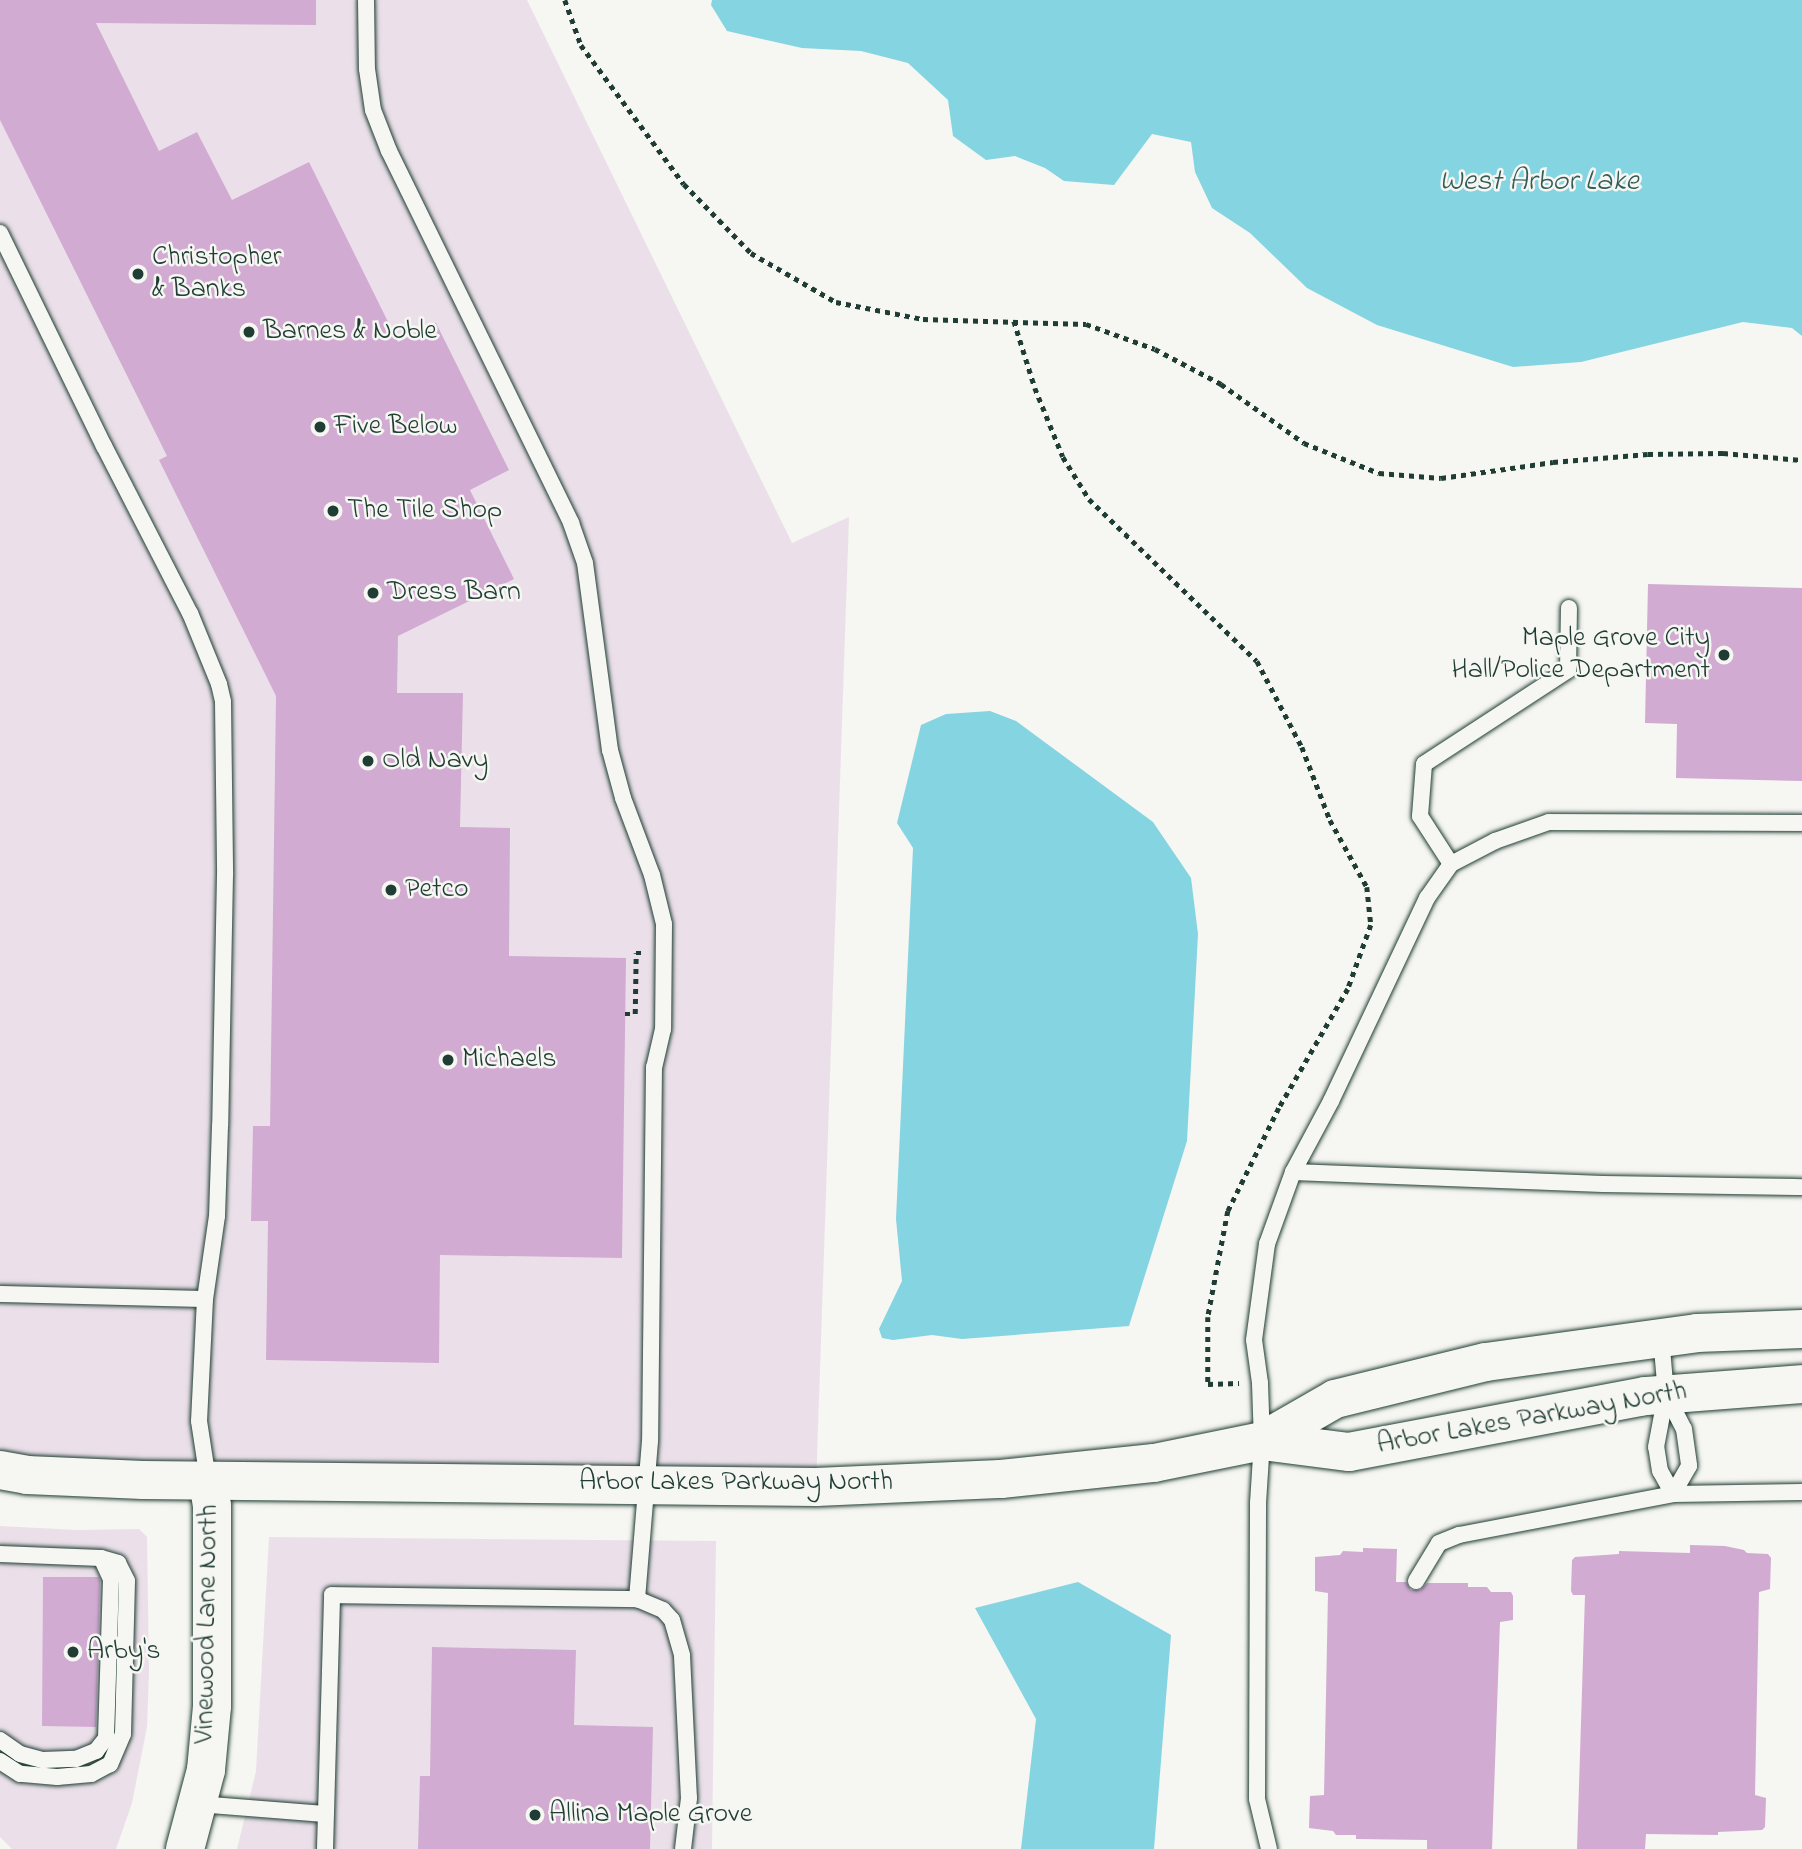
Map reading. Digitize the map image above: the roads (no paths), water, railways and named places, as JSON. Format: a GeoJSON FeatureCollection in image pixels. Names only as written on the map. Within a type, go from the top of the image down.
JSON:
{"type":"FeatureCollection","features":[{"type":"Feature","properties":{"kind":"street","name":"Arbor Lakes Parkway North"},"geometry":{"type":"LineString","coordinates":[[0,1470],[27,1475],[208,1480],[816,1487],[1001,1479],[1154,1463],[1262,1441],[1335,1399],[1486,1363],[1661,1337],[1802,1329]]}},
{"type":"Feature","properties":{"kind":"street","name":"Arbor Lakes Parkway North"},"geometry":{"type":"LineString","coordinates":[[1262,1441],[1349,1452],[1499,1421],[1666,1394],[1802,1384]]}},
{"type":"Feature","properties":{"kind":"street","name":"Vinewood Lane North"},"geometry":{"type":"LineString","coordinates":[[185,1849],[206,1770],[212,1706],[212,1506],[208,1480]]}},
{"type":"Feature","properties":{"kind":"lane"},"geometry":{"type":"LineString","coordinates":[[366,0],[367,69],[373,110],[389,151],[572,523],[585,563],[610,750],[623,798],[652,875],[664,924],[663,1028],[654,1067],[650,1441],[637,1600]]}},
{"type":"Feature","properties":{"kind":"lane"},"geometry":{"type":"LineString","coordinates":[[0,233],[104,446],[190,613],[221,693],[225,888],[220,1126],[217,1216],[205,1299],[200,1421],[208,1480]]}},
{"type":"Feature","properties":{"kind":"lane"},"geometry":{"type":"LineString","coordinates":[[1451,864],[1420,816],[1424,764],[1568,670],[1569,608]]}},
{"type":"Feature","properties":{"kind":"lane"},"geometry":{"type":"LineString","coordinates":[[1269,1849],[1257,1798],[1258,1503],[1262,1441],[1260,1383],[1254,1340],[1267,1244],[1293,1172],[1331,1101],[1427,898],[1451,864],[1496,841],[1549,822],[1802,824]]}},
{"type":"Feature","properties":{"kind":"lane"},"geometry":{"type":"LineString","coordinates":[[1293,1172],[1603,1184],[1802,1187]]}},
{"type":"Feature","properties":{"kind":"lane"},"geometry":{"type":"LineString","coordinates":[[0,1294],[205,1299]]}},
{"type":"Feature","properties":{"kind":"lane"},"geometry":{"type":"LineString","coordinates":[[1661,1337],[1666,1394],[1656,1447],[1660,1471],[1673,1494]]}},
{"type":"Feature","properties":{"kind":"lane"},"geometry":{"type":"LineString","coordinates":[[1666,1394],[1685,1429],[1689,1466],[1673,1494]]}},
{"type":"Feature","properties":{"kind":"lane"},"geometry":{"type":"LineString","coordinates":[[1416,1580],[1439,1543],[1459,1535],[1673,1494],[1802,1492]]}},
{"type":"Feature","properties":{"kind":"lane"},"geometry":{"type":"LineString","coordinates":[[0,1555],[101,1558],[118,1563],[127,1581],[123,1734],[110,1763],[91,1774],[57,1777],[20,1774],[0,1761]]}},
{"type":"Feature","properties":{"kind":"lane"},"geometry":{"type":"LineString","coordinates":[[0,1740],[20,1754],[43,1760],[76,1759],[96,1751],[106,1738],[111,1579],[101,1558]]}},
{"type":"Feature","properties":{"kind":"lane"},"geometry":{"type":"LineString","coordinates":[[325,1849],[332,1595],[637,1600],[663,1610],[673,1620],[682,1656],[689,1798],[683,1849]]}},
{"type":"Feature","properties":{"kind":"lane"},"geometry":{"type":"LineString","coordinates":[[198,1804],[325,1814]]}},
{"type":"Feature","properties":{"kind":"water","name":"West Arbor Lake"},"geometry":{"type":"Polygon","coordinates":[[[712,0],[1802,0],[1802,336],[1792,328],[1743,322],[1581,362],[1513,367],[1377,325],[1307,288],[1250,233],[1212,208],[1195,172],[1191,142],[1152,134],[1114,185],[1064,181],[1045,168],[1015,156],[986,160],[953,136],[948,100],[908,63],[861,51],[802,48],[727,31],[711,5],[712,0]]]}},
{"type":"Feature","properties":{"kind":"water"},"geometry":{"type":"Polygon","coordinates":[[[990,711],[1016,721],[1153,822],[1191,878],[1198,934],[1187,1141],[1129,1326],[962,1339],[932,1335],[893,1340],[882,1338],[879,1329],[902,1281],[896,1219],[913,848],[897,823],[921,725],[946,714],[990,711]]]}},
{"type":"Feature","properties":{"kind":"water"},"geometry":{"type":"Polygon","coordinates":[[[1078,1582],[1171,1635],[1154,1849],[1021,1849],[1036,1719],[975,1608],[1078,1582]]]}},
{"type":"Feature","properties":{"kind":"place","name":"Christopher & Banks"},"geometry":{"type":"Point","coordinates":[138,274]}},
{"type":"Feature","properties":{"kind":"place","name":"Barnes & Noble"},"geometry":{"type":"Point","coordinates":[249,332]}},
{"type":"Feature","properties":{"kind":"place","name":"Five Below"},"geometry":{"type":"Point","coordinates":[320,427]}},
{"type":"Feature","properties":{"kind":"place","name":"The Tile Shop"},"geometry":{"type":"Point","coordinates":[333,511]}},
{"type":"Feature","properties":{"kind":"place","name":"Dress Barn"},"geometry":{"type":"Point","coordinates":[373,593]}},
{"type":"Feature","properties":{"kind":"place","name":"Maple Grove City Hall/Police Department"},"geometry":{"type":"Point","coordinates":[1724,655]}},
{"type":"Feature","properties":{"kind":"place","name":"Old Navy"},"geometry":{"type":"Point","coordinates":[368,761]}},
{"type":"Feature","properties":{"kind":"place","name":"Petco"},"geometry":{"type":"Point","coordinates":[391,890]}},
{"type":"Feature","properties":{"kind":"place","name":"Michaels"},"geometry":{"type":"Point","coordinates":[448,1060]}},
{"type":"Feature","properties":{"kind":"place","name":"Arby's"},"geometry":{"type":"Point","coordinates":[73,1652]}},
{"type":"Feature","properties":{"kind":"place","name":"Allina Maple Grove"},"geometry":{"type":"Point","coordinates":[535,1815]}}]}
